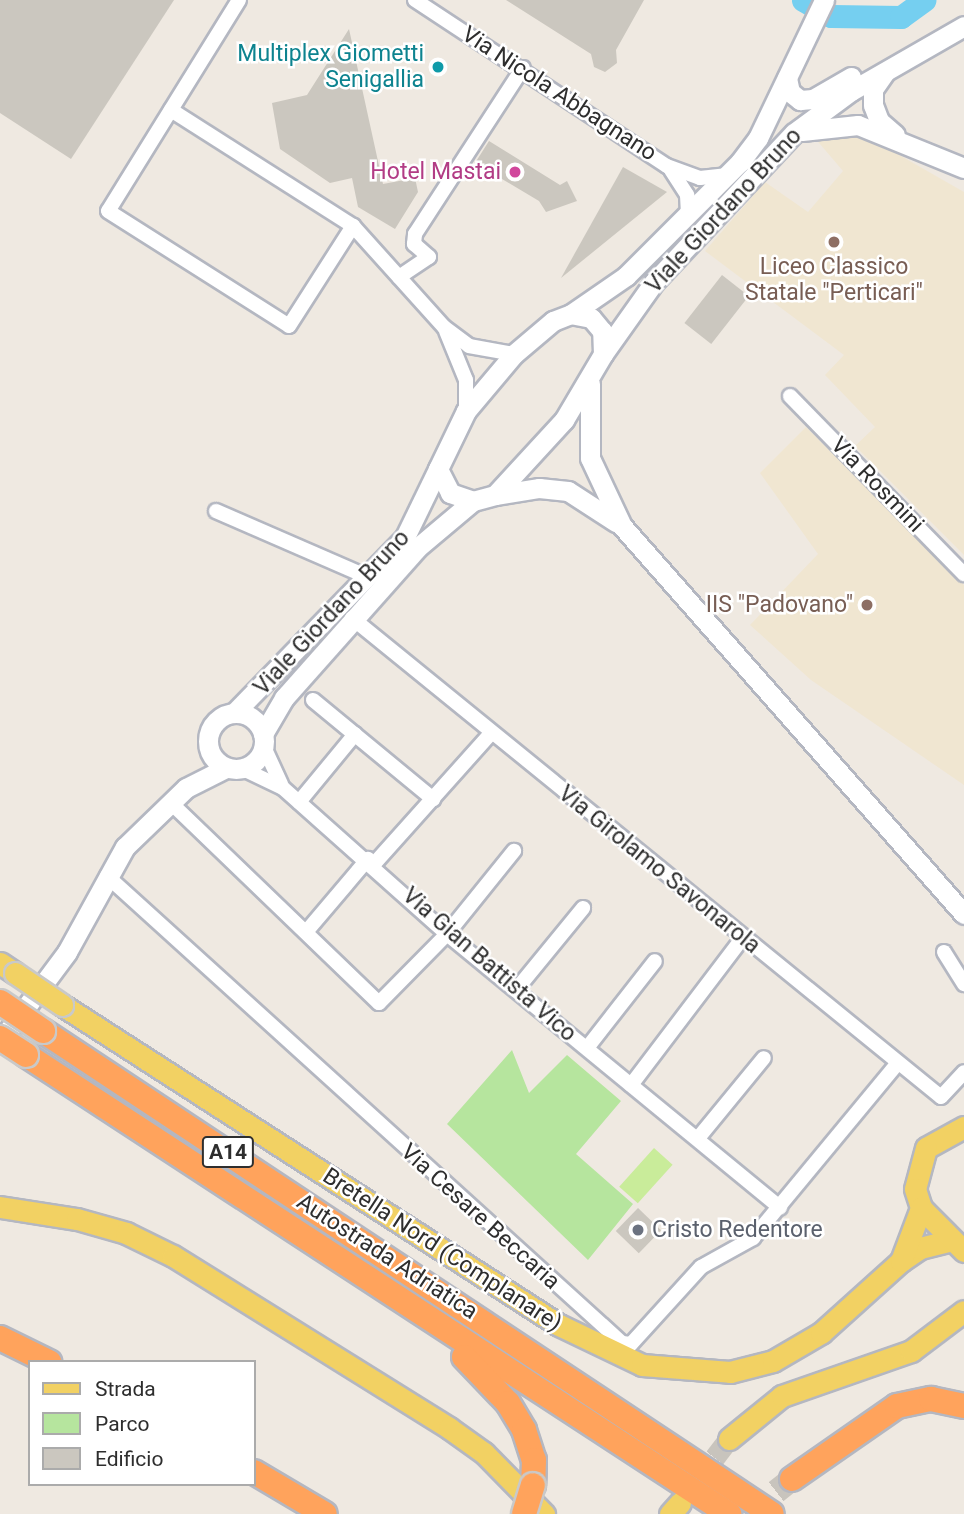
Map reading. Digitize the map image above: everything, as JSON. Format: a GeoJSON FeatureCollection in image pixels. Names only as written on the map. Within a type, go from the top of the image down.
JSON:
{"type":"FeatureCollection","features":[{"type":"Feature","properties":{"kind":"highway","name":"Autostrada Adriatica"},"geometry":{"type":"LineString","coordinates":[[0,1002],[772,1514]]}},
{"type":"Feature","properties":{"kind":"highway","name":"Autostrada Adriatica"},"geometry":{"type":"LineString","coordinates":[[0,1040],[432,1324],[729,1514]]}},
{"type":"Feature","properties":{"kind":"highway"},"geometry":{"type":"LineString","coordinates":[[432,1324],[508,1403],[534,1460],[533,1485],[524,1514]]}},
{"type":"Feature","properties":{"kind":"highway"},"geometry":{"type":"LineString","coordinates":[[0,1338],[44,1360]]}},
{"type":"Feature","properties":{"kind":"highway"},"geometry":{"type":"LineString","coordinates":[[792,1479],[897,1406],[931,1399],[964,1406]]}},
{"type":"Feature","properties":{"kind":"highway"},"geometry":{"type":"LineString","coordinates":[[256,1473],[326,1514]]}},
{"type":"Feature","properties":{"kind":"main road"},"geometry":{"type":"LineString","coordinates":[[790,73],[824,0]]}},
{"type":"Feature","properties":{"kind":"main road","name":"Viale Giordano Bruno"},"geometry":{"type":"LineString","coordinates":[[790,73],[790,92],[800,100],[813,99],[964,26]]}},
{"type":"Feature","properties":{"kind":"main road","name":"Viale Giordano Bruno"},"geometry":{"type":"LineString","coordinates":[[264,741],[284,698],[352,618],[417,548],[473,501],[495,495],[565,421],[603,354],[654,282],[794,133],[887,68],[934,41]]}},
{"type":"Feature","properties":{"kind":"main road"},"geometry":{"type":"LineString","coordinates":[[887,68],[873,89],[873,105],[879,121],[899,138]]}},
{"type":"Feature","properties":{"kind":"main road","name":"Viale Giordano Bruno"},"geometry":{"type":"LineString","coordinates":[[235,712],[368,577],[414,525],[466,411],[514,354],[553,321],[572,314],[626,275],[688,216],[758,138],[790,73]]}},
{"type":"Feature","properties":{"kind":"main road"},"geometry":{"type":"LineString","coordinates":[[794,133],[839,123],[899,138],[964,168]]}},
{"type":"Feature","properties":{"kind":"main road"},"geometry":{"type":"LineString","coordinates":[[572,314],[599,324],[603,354]]}},
{"type":"Feature","properties":{"kind":"main road"},"geometry":{"type":"LineString","coordinates":[[590,380],[590,458],[622,526]]}},
{"type":"Feature","properties":{"kind":"main road"},"geometry":{"type":"LineString","coordinates":[[438,469],[450,492],[473,501]]}},
{"type":"Feature","properties":{"kind":"main road"},"geometry":{"type":"LineString","coordinates":[[495,495],[539,488],[568,491],[622,526],[964,914]]}},
{"type":"Feature","properties":{"kind":"main road"},"geometry":{"type":"LineString","coordinates":[[0,1040],[67,952],[107,876],[143,826],[186,788],[235,768],[264,741],[253,718],[235,712],[215,722],[208,748],[186,788]]}},
{"type":"Feature","properties":{"kind":"main road"},"geometry":{"type":"LineString","coordinates":[[208,748],[235,768]]}},
{"type":"Feature","properties":{"kind":"main road","name":"Bretella Nord (Complanare)"},"geometry":{"type":"LineString","coordinates":[[7,968],[559,1325],[642,1365],[730,1372],[773,1361],[821,1333],[901,1261],[920,1248],[958,1246]]}},
{"type":"Feature","properties":{"kind":"main road"},"geometry":{"type":"LineString","coordinates":[[958,1246],[921,1208],[915,1189],[926,1148],[964,1127]]}},
{"type":"Feature","properties":{"kind":"main road"},"geometry":{"type":"LineString","coordinates":[[0,1207],[77,1219],[126,1233],[173,1256],[449,1428],[484,1453],[544,1514]]}},
{"type":"Feature","properties":{"kind":"main road","name":"Bretella Nord (Complanare)"},"geometry":{"type":"LineString","coordinates":[[901,1261],[921,1208]]}},
{"type":"Feature","properties":{"kind":"main road"},"geometry":{"type":"LineString","coordinates":[[729,1439],[782,1396],[911,1351],[964,1311]]}},
{"type":"Feature","properties":{"kind":"street"},"geometry":{"type":"LineString","coordinates":[[239,0],[108,211],[289,326],[352,226]]}},
{"type":"Feature","properties":{"kind":"street","name":"Via Nicola Abbagnano"},"geometry":{"type":"LineString","coordinates":[[415,0],[523,68],[667,166],[700,178],[727,175]]}},
{"type":"Feature","properties":{"kind":"street"},"geometry":{"type":"LineString","coordinates":[[399,277],[429,257],[414,244],[415,234],[523,68]]}},
{"type":"Feature","properties":{"kind":"street"},"geometry":{"type":"LineString","coordinates":[[171,110],[352,226],[444,327],[469,346],[514,354]]}},
{"type":"Feature","properties":{"kind":"street","name":"Via Nicola Abbagnano"},"geometry":{"type":"LineString","coordinates":[[667,166],[687,195],[688,216]]}},
{"type":"Feature","properties":{"kind":"street"},"geometry":{"type":"LineString","coordinates":[[444,327],[466,380],[466,411]]}},
{"type":"Feature","properties":{"kind":"street","name":"Via Rosmini"},"geometry":{"type":"LineString","coordinates":[[790,396],[964,574]]}},
{"type":"Feature","properties":{"kind":"street"},"geometry":{"type":"LineString","coordinates":[[216,511],[368,577]]}},
{"type":"Feature","properties":{"kind":"street","name":"Via Girolamo Savonarola"},"geometry":{"type":"LineString","coordinates":[[352,618],[742,939],[941,1097],[964,1072]]}},
{"type":"Feature","properties":{"kind":"street"},"geometry":{"type":"LineString","coordinates":[[313,701],[433,799]]}},
{"type":"Feature","properties":{"kind":"street"},"geometry":{"type":"LineString","coordinates":[[306,932],[433,799],[491,733]]}},
{"type":"Feature","properties":{"kind":"street"},"geometry":{"type":"LineString","coordinates":[[299,802],[355,734]]}},
{"type":"Feature","properties":{"kind":"street","name":"Via Gian Battista Vico"},"geometry":{"type":"LineString","coordinates":[[264,741],[283,788]]}},
{"type":"Feature","properties":{"kind":"street","name":"Via Gian Battista Vico"},"geometry":{"type":"LineString","coordinates":[[235,768],[283,788],[371,862],[447,934],[631,1085],[699,1137],[780,1208]]}},
{"type":"Feature","properties":{"kind":"street"},"geometry":{"type":"LineString","coordinates":[[170,802],[379,1003],[447,934],[514,851]]}},
{"type":"Feature","properties":{"kind":"street","name":"Via Cesare Beccaria"},"geometry":{"type":"LineString","coordinates":[[107,876],[622,1343],[631,1344],[701,1267],[753,1238],[898,1063]]}},
{"type":"Feature","properties":{"kind":"street"},"geometry":{"type":"LineString","coordinates":[[516,990],[583,908]]}},
{"type":"Feature","properties":{"kind":"street"},"geometry":{"type":"LineString","coordinates":[[631,1085],[742,939]]}},
{"type":"Feature","properties":{"kind":"street"},"geometry":{"type":"LineString","coordinates":[[944,952],[964,984]]}},
{"type":"Feature","properties":{"kind":"street"},"geometry":{"type":"LineString","coordinates":[[587,1048],[655,961]]}},
{"type":"Feature","properties":{"kind":"street"},"geometry":{"type":"LineString","coordinates":[[699,1137],[764,1058]]}},
{"type":"Feature","properties":{"kind":"shaded area"},"geometry":{"type":"Polygon","coordinates":[[[831,132],[866,136],[964,192],[964,555],[855,446],[875,427],[825,375],[844,355],[705,251],[765,182],[808,212],[843,171],[814,137],[831,132]]]}},
{"type":"Feature","properties":{"kind":"shaded area","name":"IIS \"Padovano\""},"geometry":{"type":"Polygon","coordinates":[[[806,427],[964,585],[964,785],[811,680],[750,625],[818,554],[760,473],[806,427]]]}},
{"type":"Feature","properties":{"kind":"green space"},"geometry":{"type":"Polygon","coordinates":[[[512,1050],[529,1093],[567,1055],[621,1101],[576,1154],[633,1204],[588,1260],[447,1124],[512,1050]]]}},
{"type":"Feature","properties":{"kind":"green space"},"geometry":{"type":"Polygon","coordinates":[[[654,1148],[673,1165],[638,1203],[619,1187],[654,1148]]]}},
{"type":"Feature","properties":{"kind":"building"},"geometry":{"type":"Polygon","coordinates":[[[0,0],[174,0],[71,159],[0,113],[0,0]]]}},
{"type":"Feature","properties":{"kind":"building"},"geometry":{"type":"Polygon","coordinates":[[[506,0],[644,0],[616,50],[617,63],[605,72],[594,67],[591,54],[506,0]]]}},
{"type":"Feature","properties":{"kind":"building"},"geometry":{"type":"Polygon","coordinates":[[[349,29],[383,184],[415,178],[418,192],[395,229],[358,207],[352,178],[330,183],[280,149],[272,103],[307,95],[349,29]]]}},
{"type":"Feature","properties":{"kind":"building","name":"Hotel Mastai"},"geometry":{"type":"Polygon","coordinates":[[[489,141],[560,185],[567,181],[577,201],[546,212],[539,201],[475,163],[489,141]]]}},
{"type":"Feature","properties":{"kind":"building"},"geometry":{"type":"Polygon","coordinates":[[[623,167],[667,192],[561,278],[623,167]]]}},
{"type":"Feature","properties":{"kind":"building"},"geometry":{"type":"Polygon","coordinates":[[[722,275],[749,296],[711,344],[684,323],[722,275]]]}},
{"type":"Feature","properties":{"kind":"building","name":"Cristo Redentore"},"geometry":{"type":"Polygon","coordinates":[[[638,1208],[661,1230],[639,1253],[616,1231],[638,1208]]]}},
{"type":"Feature","properties":{"kind":"waterway"},"geometry":{"type":"LineString","coordinates":[[803,0],[831,16],[901,17],[924,0]]}},
{"type":"Feature","properties":{"kind":"tunnel"},"geometry":{"type":"LineString","coordinates":[[696,1482],[729,1439]]}},
{"type":"Feature","properties":{"kind":"tunnel"},"geometry":{"type":"LineString","coordinates":[[748,1514],[792,1479]]}},
{"type":"Feature","properties":{"kind":"place","name":"Multiplex Giometti Senigallia"},"geometry":{"type":"Point","coordinates":[438,67]}},
{"type":"Feature","properties":{"kind":"place","name":"Hotel Mastai"},"geometry":{"type":"Point","coordinates":[515,172]}},
{"type":"Feature","properties":{"kind":"place","name":"Liceo Classico Statale \"Perticari\""},"geometry":{"type":"Point","coordinates":[834,242]}},
{"type":"Feature","properties":{"kind":"place","name":"IIS \"Padovano\""},"geometry":{"type":"Point","coordinates":[867,605]}},
{"type":"Feature","properties":{"kind":"place","name":"Cristo Redentore"},"geometry":{"type":"Point","coordinates":[638,1230]}}]}
